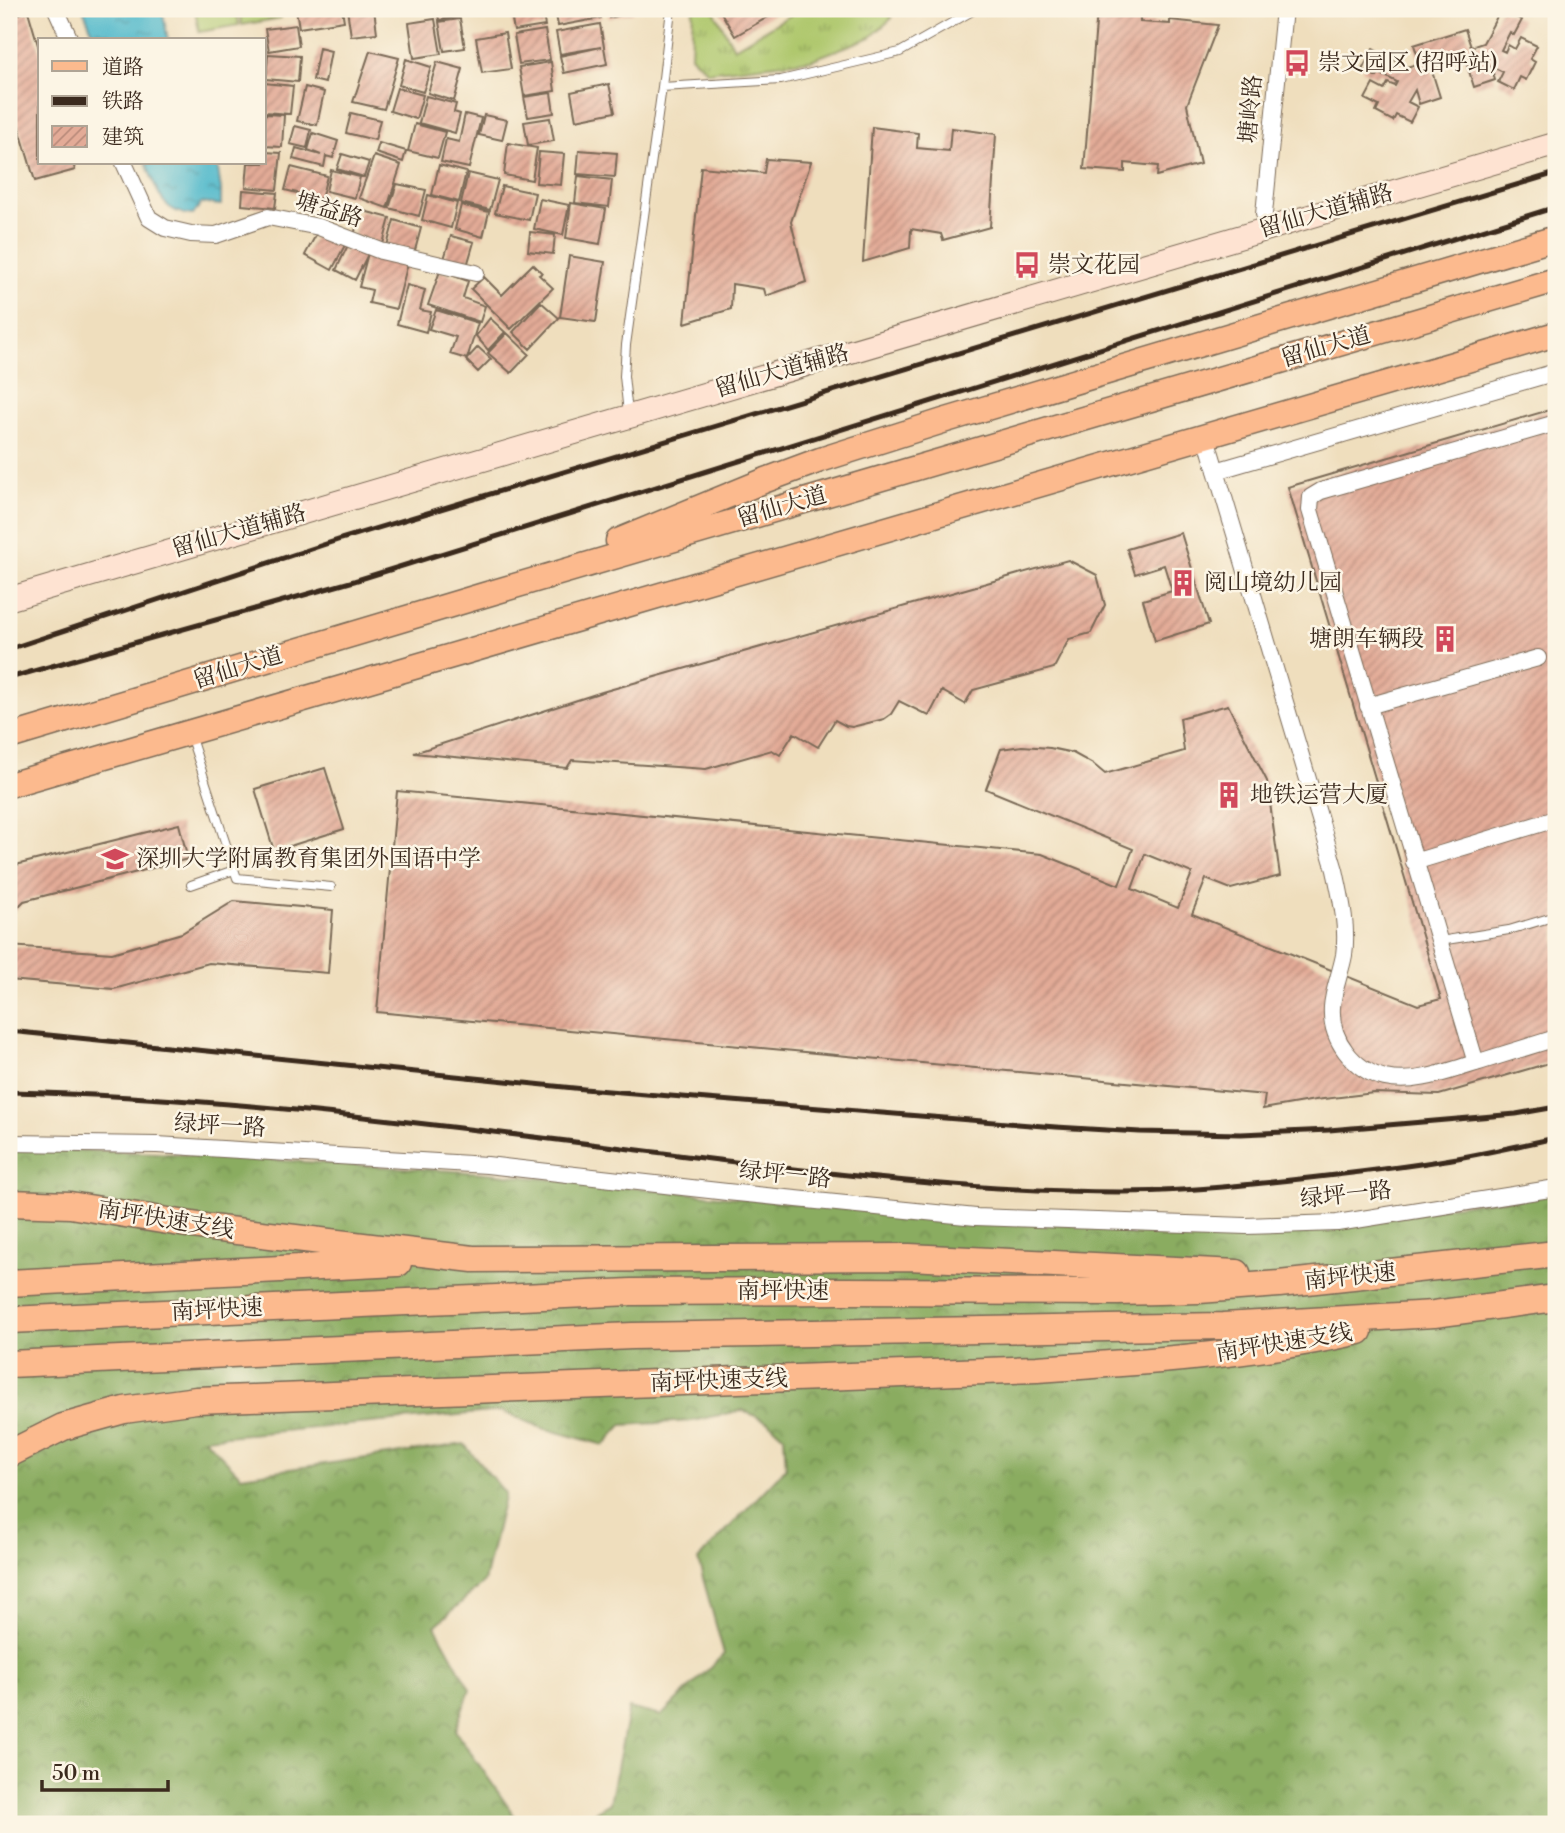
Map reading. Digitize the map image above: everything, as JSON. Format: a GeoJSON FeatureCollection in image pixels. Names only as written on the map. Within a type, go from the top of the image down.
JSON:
{"type":"FeatureCollection","features":[{"type":"Feature","properties":{"kind":"highway","name":"南坪快速支线"},"geometry":{"type":"LineString","coordinates":[[9,1203],[71,1205],[211,1228],[473,1259],[909,1257],[1275,1275],[1371,1275]]}},
{"type":"Feature","properties":{"kind":"highway","name":"南坪快速"},"geometry":{"type":"LineString","coordinates":[[9,1320],[631,1292],[1185,1290],[1279,1284],[1556,1254]]}},
{"type":"Feature","properties":{"kind":"highway"},"geometry":{"type":"LineString","coordinates":[[9,1283],[473,1259]]}},
{"type":"Feature","properties":{"kind":"highway","name":"南坪快速"},"geometry":{"type":"LineString","coordinates":[[9,1364],[632,1336],[1223,1326],[1434,1314],[1556,1298]]}},
{"type":"Feature","properties":{"kind":"highway","name":"南坪快速支线"},"geometry":{"type":"LineString","coordinates":[[9,1454],[63,1427],[124,1410],[196,1400],[1037,1369],[1153,1362],[1317,1341],[1434,1314]]}},
{"type":"Feature","properties":{"kind":"main road","name":"留仙大道辅路"},"geometry":{"type":"LineString","coordinates":[[9,599],[1264,214],[1556,128]]}},
{"type":"Feature","properties":{"kind":"main road","name":"留仙大道辅路"},"geometry":{"type":"LineString","coordinates":[[9,583],[1556,144]]}},
{"type":"Feature","properties":{"kind":"main road"},"geometry":{"type":"LineString","coordinates":[[484,595],[820,460],[1556,238]]}},
{"type":"Feature","properties":{"kind":"main road","name":"留仙大道"},"geometry":{"type":"LineString","coordinates":[[9,737],[1556,280]]}},
{"type":"Feature","properties":{"kind":"main road","name":"留仙大道"},"geometry":{"type":"LineString","coordinates":[[9,785],[1556,334]]}},
{"type":"Feature","properties":{"kind":"main road"},"geometry":{"type":"LineString","coordinates":[[9,791],[51,772]]}},
{"type":"Feature","properties":{"kind":"street"},"geometry":{"type":"LineString","coordinates":[[56,9],[69,38]]}},
{"type":"Feature","properties":{"kind":"street","name":"塘岭路"},"geometry":{"type":"LineString","coordinates":[[1264,214],[1284,9]]}},
{"type":"Feature","properties":{"kind":"street","name":"塘益路"},"geometry":{"type":"LineString","coordinates":[[124,164],[149,218],[165,228],[191,234],[216,235],[268,217],[319,227],[381,251],[476,273]]}},
{"type":"Feature","properties":{"kind":"street"},"geometry":{"type":"LineString","coordinates":[[1216,471],[1556,372]]}},
{"type":"Feature","properties":{"kind":"street"},"geometry":{"type":"LineString","coordinates":[[1476,1063],[1310,510],[1311,497],[1321,491],[1556,423]]}},
{"type":"Feature","properties":{"kind":"street"},"geometry":{"type":"LineString","coordinates":[[1206,437],[1335,870],[1345,943],[1332,1008],[1334,1028],[1340,1045],[1360,1067],[1373,1074],[1388,1079],[1408,1079],[1440,1073],[1556,1038]]}},
{"type":"Feature","properties":{"kind":"street"},"geometry":{"type":"LineString","coordinates":[[1368,706],[1538,658]]}},
{"type":"Feature","properties":{"kind":"street"},"geometry":{"type":"LineString","coordinates":[[1414,862],[1556,819]]}},
{"type":"Feature","properties":{"kind":"street","name":"绿坪一路"},"geometry":{"type":"LineString","coordinates":[[9,1143],[157,1146],[487,1165],[976,1217],[1246,1226],[1337,1223],[1556,1188]]}},
{"type":"Feature","properties":{"kind":"lane"},"geometry":{"type":"LineString","coordinates":[[627,409],[624,376],[626,345],[671,9]]}},
{"type":"Feature","properties":{"kind":"lane"},"geometry":{"type":"LineString","coordinates":[[662,87],[781,80],[901,52],[976,9]]}},
{"type":"Feature","properties":{"kind":"lane"},"geometry":{"type":"LineString","coordinates":[[189,732],[237,878],[331,887]]}},
{"type":"Feature","properties":{"kind":"lane"},"geometry":{"type":"LineString","coordinates":[[191,885],[234,870]]}},
{"type":"Feature","properties":{"kind":"lane"},"geometry":{"type":"LineString","coordinates":[[1438,941],[1509,930],[1556,916]]}},
{"type":"Feature","properties":{"kind":"green space"},"geometry":{"type":"Polygon","coordinates":[[[195,9],[236,9],[239,25],[199,32],[195,9]]]}},
{"type":"Feature","properties":{"kind":"green space"},"geometry":{"type":"Polygon","coordinates":[[[239,9],[280,9],[281,18],[242,25],[239,9]]]}},
{"type":"Feature","properties":{"kind":"green space"},"geometry":{"type":"Polygon","coordinates":[[[693,9],[713,9],[734,48],[801,9],[886,9],[892,18],[871,37],[811,60],[708,72],[691,56],[693,9]]]}},
{"type":"Feature","properties":{"kind":"green space"},"geometry":{"type":"Polygon","coordinates":[[[9,1148],[157,1153],[487,1173],[973,1221],[1246,1229],[1556,1194],[1556,1824],[574,1824],[610,1803],[629,1708],[661,1716],[724,1654],[698,1560],[786,1468],[784,1436],[768,1422],[743,1410],[692,1421],[622,1425],[604,1445],[542,1428],[502,1411],[204,1438],[241,1476],[464,1444],[505,1493],[484,1582],[435,1626],[470,1689],[455,1730],[520,1824],[9,1824],[9,1148]]]}},
{"type":"Feature","properties":{"kind":"water"},"geometry":{"type":"Polygon","coordinates":[[[83,9],[162,9],[168,38],[95,38],[83,9]]]}},
{"type":"Feature","properties":{"kind":"water"},"geometry":{"type":"Polygon","coordinates":[[[146,164],[217,164],[221,205],[201,203],[193,215],[182,213],[167,205],[157,190],[146,164]]]}},
{"type":"Feature","properties":{"kind":"building"},"geometry":{"type":"Polygon","coordinates":[[[296,9],[342,9],[344,21],[299,28],[296,9]]]}},
{"type":"Feature","properties":{"kind":"building"},"geometry":{"type":"Polygon","coordinates":[[[347,9],[374,9],[377,33],[351,36],[347,9]]]}},
{"type":"Feature","properties":{"kind":"building"},"geometry":{"type":"Polygon","coordinates":[[[437,9],[456,9],[458,17],[439,20],[437,9]]]}},
{"type":"Feature","properties":{"kind":"building"},"geometry":{"type":"Polygon","coordinates":[[[510,9],[542,9],[545,26],[514,31],[510,9]]]}},
{"type":"Feature","properties":{"kind":"building"},"geometry":{"type":"Polygon","coordinates":[[[555,9],[599,9],[601,18],[558,26],[555,9]]]}},
{"type":"Feature","properties":{"kind":"building"},"geometry":{"type":"Polygon","coordinates":[[[606,9],[633,9],[634,12],[609,18],[606,9]]]}},
{"type":"Feature","properties":{"kind":"building"},"geometry":{"type":"Polygon","coordinates":[[[719,9],[782,9],[735,36],[719,9]]]}},
{"type":"Feature","properties":{"kind":"building"},"geometry":{"type":"Polygon","coordinates":[[[1501,9],[1522,20],[1514,35],[1510,32],[1501,50],[1505,52],[1508,45],[1515,49],[1521,38],[1537,46],[1530,59],[1535,62],[1526,80],[1520,77],[1514,90],[1498,82],[1503,72],[1491,66],[1495,80],[1474,87],[1464,55],[1430,65],[1440,97],[1419,104],[1415,90],[1408,102],[1418,107],[1410,122],[1396,115],[1393,121],[1376,112],[1379,106],[1365,99],[1373,84],[1384,90],[1388,83],[1395,86],[1397,82],[1379,73],[1377,77],[1362,70],[1373,49],[1407,67],[1420,63],[1414,45],[1465,29],[1471,47],[1483,43],[1501,9]]]}},
{"type":"Feature","properties":{"kind":"building"},"geometry":{"type":"Polygon","coordinates":[[[28,11],[38,45],[38,164],[73,164],[75,170],[35,181],[9,94],[9,17],[28,11]]]}},
{"type":"Feature","properties":{"kind":"building"},"geometry":{"type":"Polygon","coordinates":[[[1097,11],[1140,14],[1140,22],[1170,24],[1170,20],[1218,25],[1187,105],[1200,164],[1157,176],[1158,166],[1125,163],[1125,172],[1084,169],[1097,11]]]}},
{"type":"Feature","properties":{"kind":"building"},"geometry":{"type":"Polygon","coordinates":[[[435,19],[441,54],[414,58],[409,23],[435,19]]]}},
{"type":"Feature","properties":{"kind":"building"},"geometry":{"type":"Polygon","coordinates":[[[460,19],[465,48],[444,51],[439,22],[460,19]]]}},
{"type":"Feature","properties":{"kind":"building"},"geometry":{"type":"Polygon","coordinates":[[[600,24],[607,64],[564,73],[560,56],[601,47],[560,54],[556,32],[600,24]]]}},
{"type":"Feature","properties":{"kind":"building"},"geometry":{"type":"Polygon","coordinates":[[[296,25],[299,46],[269,51],[265,29],[296,25]]]}},
{"type":"Feature","properties":{"kind":"building"},"geometry":{"type":"Polygon","coordinates":[[[545,30],[550,60],[519,64],[514,35],[545,30]]]}},
{"type":"Feature","properties":{"kind":"building"},"geometry":{"type":"Polygon","coordinates":[[[505,33],[511,69],[482,73],[476,38],[505,33]]]}},
{"type":"Feature","properties":{"kind":"building"},"geometry":{"type":"Polygon","coordinates":[[[319,48],[331,51],[325,83],[313,80],[319,48]]]}},
{"type":"Feature","properties":{"kind":"building"},"geometry":{"type":"Polygon","coordinates":[[[370,51],[399,58],[384,109],[353,102],[370,51]]]}},
{"type":"Feature","properties":{"kind":"building"},"geometry":{"type":"Polygon","coordinates":[[[268,54],[300,56],[298,82],[266,79],[268,54]]]}},
{"type":"Feature","properties":{"kind":"building"},"geometry":{"type":"Polygon","coordinates":[[[406,59],[431,67],[423,92],[399,85],[406,59]]]}},
{"type":"Feature","properties":{"kind":"building"},"geometry":{"type":"Polygon","coordinates":[[[437,62],[463,69],[454,101],[428,93],[437,62]]]}},
{"type":"Feature","properties":{"kind":"building"},"geometry":{"type":"Polygon","coordinates":[[[551,62],[555,91],[524,96],[519,67],[551,62]]]}},
{"type":"Feature","properties":{"kind":"building"},"geometry":{"type":"Polygon","coordinates":[[[266,83],[293,86],[290,114],[266,112],[266,83]]]}},
{"type":"Feature","properties":{"kind":"building"},"geometry":{"type":"Polygon","coordinates":[[[609,84],[615,112],[576,120],[571,92],[609,84]]]}},
{"type":"Feature","properties":{"kind":"building"},"geometry":{"type":"Polygon","coordinates":[[[305,87],[324,92],[317,125],[297,121],[305,87]]]}},
{"type":"Feature","properties":{"kind":"building"},"geometry":{"type":"Polygon","coordinates":[[[397,88],[423,95],[416,119],[390,111],[397,88]]]}},
{"type":"Feature","properties":{"kind":"building"},"geometry":{"type":"Polygon","coordinates":[[[551,93],[554,113],[528,117],[524,97],[551,93]]]}},
{"type":"Feature","properties":{"kind":"building"},"geometry":{"type":"Polygon","coordinates":[[[426,96],[456,104],[454,112],[460,114],[455,133],[419,123],[426,96]]]}},
{"type":"Feature","properties":{"kind":"building"},"geometry":{"type":"Polygon","coordinates":[[[351,113],[380,120],[375,140],[346,133],[351,113]]]}},
{"type":"Feature","properties":{"kind":"building"},"geometry":{"type":"Polygon","coordinates":[[[266,114],[284,115],[282,147],[266,146],[266,114]]]}},
{"type":"Feature","properties":{"kind":"building"},"geometry":{"type":"Polygon","coordinates":[[[465,114],[481,118],[469,168],[441,162],[446,139],[459,142],[465,114]]]}},
{"type":"Feature","properties":{"kind":"building"},"geometry":{"type":"Polygon","coordinates":[[[484,115],[507,120],[502,140],[479,135],[484,115]]]}},
{"type":"Feature","properties":{"kind":"building"},"geometry":{"type":"Polygon","coordinates":[[[550,118],[554,141],[528,145],[524,122],[550,118]]]}},
{"type":"Feature","properties":{"kind":"building"},"geometry":{"type":"Polygon","coordinates":[[[415,124],[445,132],[438,158],[408,151],[415,124]]]}},
{"type":"Feature","properties":{"kind":"building"},"geometry":{"type":"Polygon","coordinates":[[[295,126],[311,130],[307,148],[290,144],[295,126]]]}},
{"type":"Feature","properties":{"kind":"building"},"geometry":{"type":"Polygon","coordinates":[[[872,127],[918,133],[917,148],[949,151],[951,128],[996,134],[990,227],[943,240],[941,234],[911,229],[910,248],[863,262],[872,127]]]}},
{"type":"Feature","properties":{"kind":"building"},"geometry":{"type":"Polygon","coordinates":[[[313,133],[338,141],[333,158],[326,156],[324,167],[293,159],[296,148],[321,155],[308,150],[313,133]]]}},
{"type":"Feature","properties":{"kind":"building"},"geometry":{"type":"Polygon","coordinates":[[[379,143],[406,151],[403,162],[376,153],[379,143]]]}},
{"type":"Feature","properties":{"kind":"building"},"geometry":{"type":"Polygon","coordinates":[[[508,143],[537,148],[532,180],[504,175],[508,143]]]}},
{"type":"Feature","properties":{"kind":"building"},"geometry":{"type":"Polygon","coordinates":[[[579,150],[617,153],[615,177],[577,174],[579,150]]]}},
{"type":"Feature","properties":{"kind":"building"},"geometry":{"type":"Polygon","coordinates":[[[266,152],[281,153],[277,190],[246,187],[248,164],[266,164],[266,152]]]}},
{"type":"Feature","properties":{"kind":"building"},"geometry":{"type":"Polygon","coordinates":[[[539,152],[564,154],[561,185],[536,183],[539,152]]]}},
{"type":"Feature","properties":{"kind":"building"},"geometry":{"type":"Polygon","coordinates":[[[342,154],[369,162],[364,177],[337,169],[342,154]]]}},
{"type":"Feature","properties":{"kind":"building"},"geometry":{"type":"Polygon","coordinates":[[[374,156],[401,165],[387,208],[359,198],[374,156]]]}},
{"type":"Feature","properties":{"kind":"building"},"geometry":{"type":"Polygon","coordinates":[[[766,159],[811,162],[791,222],[806,282],[766,296],[764,289],[732,284],[731,309],[685,323],[701,167],[764,173],[766,159]]]}},
{"type":"Feature","properties":{"kind":"building"},"geometry":{"type":"Polygon","coordinates":[[[439,165],[466,172],[459,202],[432,195],[439,165]]]}},
{"type":"Feature","properties":{"kind":"building"},"geometry":{"type":"Polygon","coordinates":[[[291,167],[327,176],[321,199],[285,190],[291,167]]]}},
{"type":"Feature","properties":{"kind":"building"},"geometry":{"type":"Polygon","coordinates":[[[331,170],[360,177],[355,198],[326,191],[331,170]]]}},
{"type":"Feature","properties":{"kind":"building"},"geometry":{"type":"Polygon","coordinates":[[[468,173],[498,180],[490,210],[461,203],[468,173]]]}},
{"type":"Feature","properties":{"kind":"building"},"geometry":{"type":"Polygon","coordinates":[[[578,176],[612,180],[609,207],[575,203],[578,176]]]}},
{"type":"Feature","properties":{"kind":"building"},"geometry":{"type":"Polygon","coordinates":[[[397,184],[426,190],[419,216],[389,208],[397,184]]]}},
{"type":"Feature","properties":{"kind":"building"},"geometry":{"type":"Polygon","coordinates":[[[502,186],[535,193],[529,220],[495,213],[502,186]]]}},
{"type":"Feature","properties":{"kind":"building"},"geometry":{"type":"Polygon","coordinates":[[[243,190],[277,193],[275,208],[242,205],[243,190]]]}},
{"type":"Feature","properties":{"kind":"building"},"geometry":{"type":"Polygon","coordinates":[[[428,195],[457,203],[451,228],[422,220],[428,195]]]}},
{"type":"Feature","properties":{"kind":"building"},"geometry":{"type":"Polygon","coordinates":[[[540,199],[569,205],[563,235],[534,229],[540,199]]]}},
{"type":"Feature","properties":{"kind":"building"},"geometry":{"type":"Polygon","coordinates":[[[571,203],[606,209],[600,244],[566,238],[571,203]]]}},
{"type":"Feature","properties":{"kind":"building"},"geometry":{"type":"Polygon","coordinates":[[[461,205],[489,212],[483,237],[455,229],[461,205]]]}},
{"type":"Feature","properties":{"kind":"building"},"geometry":{"type":"Polygon","coordinates":[[[360,210],[390,218],[383,244],[354,236],[360,210]]]}},
{"type":"Feature","properties":{"kind":"building"},"geometry":{"type":"Polygon","coordinates":[[[394,220],[421,228],[414,254],[387,246],[394,220]]]}},
{"type":"Feature","properties":{"kind":"building"},"geometry":{"type":"Polygon","coordinates":[[[318,231],[345,245],[332,270],[305,255],[318,231]]]}},
{"type":"Feature","properties":{"kind":"building"},"geometry":{"type":"Polygon","coordinates":[[[530,232],[555,235],[553,254],[528,251],[530,232]]]}},
{"type":"Feature","properties":{"kind":"building"},"geometry":{"type":"Polygon","coordinates":[[[451,236],[474,242],[467,266],[444,259],[451,236]]]}},
{"type":"Feature","properties":{"kind":"building"},"geometry":{"type":"Polygon","coordinates":[[[348,245],[368,254],[355,280],[336,270],[348,245]]]}},
{"type":"Feature","properties":{"kind":"building"},"geometry":{"type":"Polygon","coordinates":[[[368,253],[408,263],[396,309],[369,303],[372,290],[359,287],[368,253]]]}},
{"type":"Feature","properties":{"kind":"building"},"geometry":{"type":"Polygon","coordinates":[[[569,256],[605,262],[596,322],[560,317],[569,256]]]}},
{"type":"Feature","properties":{"kind":"building"},"geometry":{"type":"Polygon","coordinates":[[[533,264],[542,273],[539,275],[553,288],[511,329],[471,289],[484,277],[502,295],[533,264]]]}},
{"type":"Feature","properties":{"kind":"building"},"geometry":{"type":"Polygon","coordinates":[[[440,271],[468,281],[463,298],[485,306],[480,322],[428,305],[440,271]]]}},
{"type":"Feature","properties":{"kind":"building"},"geometry":{"type":"Polygon","coordinates":[[[407,285],[425,290],[420,310],[431,312],[426,332],[397,324],[407,285]]]}},
{"type":"Feature","properties":{"kind":"building"},"geometry":{"type":"Polygon","coordinates":[[[541,302],[559,318],[530,349],[513,332],[541,302]]]}},
{"type":"Feature","properties":{"kind":"building"},"geometry":{"type":"Polygon","coordinates":[[[436,310],[478,323],[467,359],[450,354],[456,337],[429,329],[436,310]]]}},
{"type":"Feature","properties":{"kind":"building"},"geometry":{"type":"Polygon","coordinates":[[[490,318],[505,332],[488,350],[476,336],[490,318]]]}},
{"type":"Feature","properties":{"kind":"building"},"geometry":{"type":"Polygon","coordinates":[[[507,333],[529,354],[511,373],[488,353],[507,333]]]}},
{"type":"Feature","properties":{"kind":"building"},"geometry":{"type":"Polygon","coordinates":[[[478,347],[491,359],[478,372],[466,360],[478,347]]]}},
{"type":"Feature","properties":{"kind":"building","name":"塘朗车辆段"},"geometry":{"type":"Polygon","coordinates":[[[1556,408],[1556,1061],[1439,1095],[1374,1093],[1263,1109],[1265,1095],[377,1012],[397,791],[1042,854],[1119,885],[1133,849],[986,789],[1001,749],[1022,746],[1073,753],[1105,774],[1184,751],[1180,718],[1228,705],[1267,781],[1280,876],[1231,889],[1206,879],[1192,914],[1418,1005],[1441,999],[1288,487],[1556,408]],[[1145,854],[1132,889],[1178,908],[1192,873],[1145,854]]]}},
{"type":"Feature","properties":{"kind":"building","name":"阅山境幼儿园"},"geometry":{"type":"Polygon","coordinates":[[[1181,533],[1209,624],[1155,641],[1143,600],[1172,591],[1164,565],[1135,574],[1127,549],[1181,533]]]}},
{"type":"Feature","properties":{"kind":"building"},"geometry":{"type":"Polygon","coordinates":[[[1068,560],[1097,575],[1105,605],[1091,633],[1069,639],[1054,668],[973,690],[965,704],[942,691],[929,716],[899,701],[891,714],[884,719],[852,727],[835,720],[818,747],[794,733],[780,755],[772,750],[706,769],[572,760],[567,768],[414,753],[602,692],[1068,560]]]}},
{"type":"Feature","properties":{"kind":"building"},"geometry":{"type":"Polygon","coordinates":[[[325,768],[344,829],[274,851],[255,789],[325,768]]]}},
{"type":"Feature","properties":{"kind":"building"},"geometry":{"type":"Polygon","coordinates":[[[179,824],[188,859],[24,901],[9,916],[9,869],[12,866],[179,824]]]}},
{"type":"Feature","properties":{"kind":"building"},"geometry":{"type":"Polygon","coordinates":[[[234,901],[333,910],[328,973],[209,963],[114,989],[9,980],[9,946],[112,953],[182,933],[234,901]]]}},
{"type":"Feature","properties":{"kind":"railway"},"geometry":{"type":"LineString","coordinates":[[9,649],[341,539],[1556,173]]}},
{"type":"Feature","properties":{"kind":"railway"},"geometry":{"type":"LineString","coordinates":[[9,678],[354,581],[1556,207]]}},
{"type":"Feature","properties":{"kind":"railway"},"geometry":{"type":"LineString","coordinates":[[9,1031],[584,1089],[1140,1132],[1241,1134],[1329,1130],[1516,1114],[1556,1107]]}},
{"type":"Feature","properties":{"kind":"railway"},"geometry":{"type":"LineString","coordinates":[[9,1092],[264,1107],[849,1175],[1067,1191],[1122,1192],[1228,1187],[1449,1160],[1556,1138]]}},
{"type":"Feature","properties":{"kind":"place","name":"崇文园区 (招呼站)"},"geometry":{"type":"Point","coordinates":[1297,63]}},
{"type":"Feature","properties":{"kind":"place","name":"崇文花园"},"geometry":{"type":"Point","coordinates":[1027,265]}},
{"type":"Feature","properties":{"kind":"place","name":"阅山境幼儿园"},"geometry":{"type":"Point","coordinates":[1183,583]}},
{"type":"Feature","properties":{"kind":"place","name":"塘朗车辆段"},"geometry":{"type":"Point","coordinates":[1445,639]}},
{"type":"Feature","properties":{"kind":"place","name":"地铁运营大厦"},"geometry":{"type":"Point","coordinates":[1229,795]}},
{"type":"Feature","properties":{"kind":"place","name":"深圳大学附属教育集团外国语中学"},"geometry":{"type":"Point","coordinates":[115,859]}}]}
